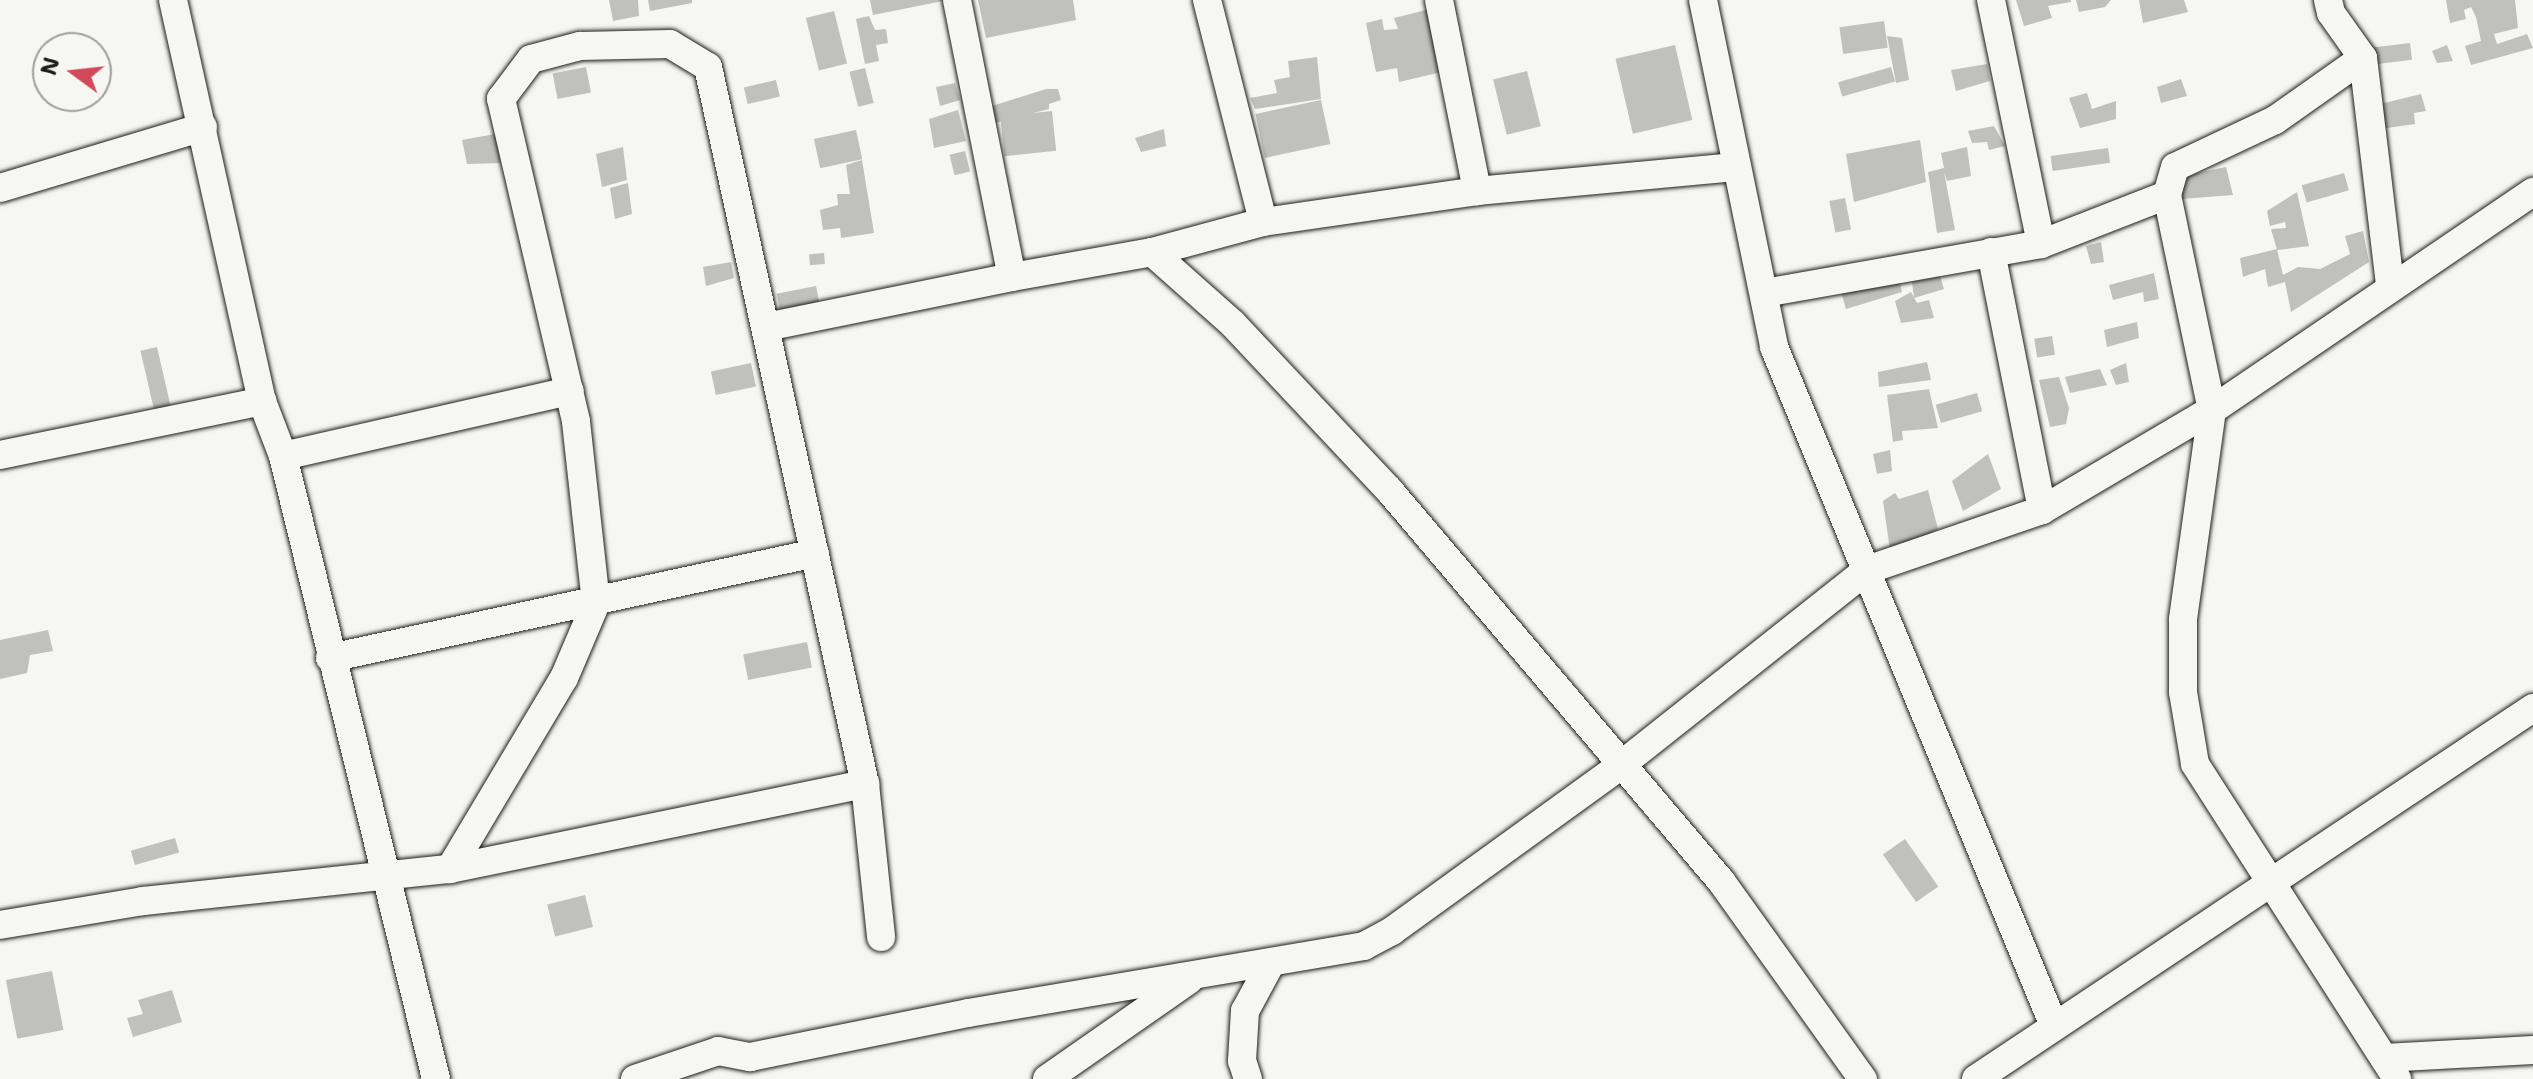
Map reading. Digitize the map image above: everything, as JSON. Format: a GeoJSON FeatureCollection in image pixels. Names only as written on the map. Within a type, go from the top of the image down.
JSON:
{"type":"FeatureCollection","features":[{"type":"Feature","properties":{"kind":"street"},"geometry":{"type":"LineString","coordinates":[[173,0],[262,401],[283,456],[383,877],[436,1079]]}},
{"type":"Feature","properties":{"kind":"street"},"geometry":{"type":"LineString","coordinates":[[957,0],[1012,277]]}},
{"type":"Feature","properties":{"kind":"street"},"geometry":{"type":"LineString","coordinates":[[1207,0],[1263,222]]}},
{"type":"Feature","properties":{"kind":"street"},"geometry":{"type":"LineString","coordinates":[[1439,0],[1477,191]]}},
{"type":"Feature","properties":{"kind":"street"},"geometry":{"type":"LineString","coordinates":[[1703,0],[1735,167],[1782,371],[2054,1026]]}},
{"type":"Feature","properties":{"kind":"street"},"geometry":{"type":"LineString","coordinates":[[1991,0],[2041,244]]}},
{"type":"Feature","properties":{"kind":"street"},"geometry":{"type":"LineString","coordinates":[[2328,0],[2331,13],[2363,58],[2390,286]]}},
{"type":"Feature","properties":{"kind":"street"},"geometry":{"type":"LineString","coordinates":[[450,869],[564,678],[596,603],[570,391],[501,99],[531,59],[580,46],[670,44],[708,67],[865,784],[881,937]]}},
{"type":"Feature","properties":{"kind":"street"},"geometry":{"type":"LineString","coordinates":[[2363,58],[2275,120],[2175,167],[2167,195],[2212,410],[2183,620],[2185,724],[2195,764],[2390,1069],[2533,1050]]}},
{"type":"Feature","properties":{"kind":"street"},"geometry":{"type":"LineString","coordinates":[[0,188],[203,127]]}},
{"type":"Feature","properties":{"kind":"street"},"geometry":{"type":"LineString","coordinates":[[766,327],[1152,252],[1263,222],[1477,191],[1735,167]]}},
{"type":"Feature","properties":{"kind":"street"},"geometry":{"type":"LineString","coordinates":[[635,1079],[718,1051],[750,1057],[1200,973],[1334,954],[1392,931],[1621,765],[1867,570],[2042,510],[2212,410],[2390,286],[2533,192]]}},
{"type":"Feature","properties":{"kind":"street"},"geometry":{"type":"LineString","coordinates":[[1764,293],[2041,244],[2167,195]]}},
{"type":"Feature","properties":{"kind":"street"},"geometry":{"type":"LineString","coordinates":[[1152,252],[1233,324],[1389,490],[1730,892],[1863,1079]]}},
{"type":"Feature","properties":{"kind":"street"},"geometry":{"type":"LineString","coordinates":[[1991,252],[2042,510]]}},
{"type":"Feature","properties":{"kind":"street"},"geometry":{"type":"LineString","coordinates":[[283,456],[570,391]]}},
{"type":"Feature","properties":{"kind":"street"},"geometry":{"type":"LineString","coordinates":[[0,455],[262,401]]}},
{"type":"Feature","properties":{"kind":"street"},"geometry":{"type":"LineString","coordinates":[[330,658],[596,603],[815,553]]}},
{"type":"Feature","properties":{"kind":"street"},"geometry":{"type":"LineString","coordinates":[[1976,1079],[2533,708]]}},
{"type":"Feature","properties":{"kind":"street"},"geometry":{"type":"LineString","coordinates":[[0,925],[143,901],[450,869],[865,784]]}},
{"type":"Feature","properties":{"kind":"street"},"geometry":{"type":"LineString","coordinates":[[1248,1079],[1242,1061],[1245,1011],[1271,963]]}},
{"type":"Feature","properties":{"kind":"street"},"geometry":{"type":"LineString","coordinates":[[1047,1079],[1200,973]]}},
{"type":"Feature","properties":{"kind":"building"},"geometry":{"type":"Polygon","coordinates":[[[609,0],[638,0],[639,16],[613,21],[609,0]]]}},
{"type":"Feature","properties":{"kind":"building"},"geometry":{"type":"Polygon","coordinates":[[[648,0],[692,0],[692,3],[650,11],[648,0]]]}},
{"type":"Feature","properties":{"kind":"building"},"geometry":{"type":"Polygon","coordinates":[[[870,0],[943,0],[943,1],[873,15],[870,0]]]}},
{"type":"Feature","properties":{"kind":"building"},"geometry":{"type":"Polygon","coordinates":[[[978,0],[1073,0],[1076,20],[986,38],[978,0]]]}},
{"type":"Feature","properties":{"kind":"building"},"geometry":{"type":"Polygon","coordinates":[[[2016,0],[2071,2],[2048,6],[2052,18],[2024,26],[2016,0]]]}},
{"type":"Feature","properties":{"kind":"building"},"geometry":{"type":"Polygon","coordinates":[[[2076,0],[2111,0],[2105,7],[2079,12],[2076,0]]]}},
{"type":"Feature","properties":{"kind":"building"},"geometry":{"type":"Polygon","coordinates":[[[2139,0],[2184,0],[2188,12],[2143,23],[2139,0]]]}},
{"type":"Feature","properties":{"kind":"building"},"geometry":{"type":"Polygon","coordinates":[[[2446,0],[2515,0],[2518,28],[2494,34],[2497,44],[2527,34],[2533,48],[2471,65],[2465,46],[2481,41],[2476,17],[2471,7],[2464,10],[2466,19],[2450,23],[2446,0]]]}},
{"type":"Feature","properties":{"kind":"building"},"geometry":{"type":"Polygon","coordinates":[[[1434,8],[1446,71],[1399,82],[1397,68],[1376,72],[1366,23],[1382,19],[1384,30],[1398,29],[1394,18],[1434,8]]]}},
{"type":"Feature","properties":{"kind":"building"},"geometry":{"type":"Polygon","coordinates":[[[834,11],[847,63],[819,70],[806,18],[834,11]]]}},
{"type":"Feature","properties":{"kind":"building"},"geometry":{"type":"Polygon","coordinates":[[[869,16],[875,30],[886,29],[888,43],[876,45],[879,61],[865,64],[856,19],[869,16]]]}},
{"type":"Feature","properties":{"kind":"building"},"geometry":{"type":"Polygon","coordinates":[[[1884,21],[1888,48],[1843,54],[1839,27],[1884,21]]]}},
{"type":"Feature","properties":{"kind":"building"},"geometry":{"type":"Polygon","coordinates":[[[1887,36],[1902,38],[1909,80],[1896,83],[1887,36]]]}},
{"type":"Feature","properties":{"kind":"building"},"geometry":{"type":"Polygon","coordinates":[[[2410,43],[2412,60],[2372,65],[2370,48],[2410,43]]]}},
{"type":"Feature","properties":{"kind":"building"},"geometry":{"type":"Polygon","coordinates":[[[1675,45],[1692,120],[1633,134],[1616,59],[1675,45]]]}},
{"type":"Feature","properties":{"kind":"building"},"geometry":{"type":"Polygon","coordinates":[[[2447,45],[2453,61],[2437,63],[2432,51],[2447,45]]]}},
{"type":"Feature","properties":{"kind":"building"},"geometry":{"type":"Polygon","coordinates":[[[1317,57],[1321,99],[1255,109],[1250,98],[1277,93],[1274,80],[1290,77],[1288,61],[1317,57]]]}},
{"type":"Feature","properties":{"kind":"building"},"geometry":{"type":"Polygon","coordinates":[[[1987,64],[1990,81],[1956,91],[1951,70],[1987,64]]]}},
{"type":"Feature","properties":{"kind":"building"},"geometry":{"type":"Polygon","coordinates":[[[586,67],[591,93],[558,99],[553,73],[586,67]]]}},
{"type":"Feature","properties":{"kind":"building"},"geometry":{"type":"Polygon","coordinates":[[[1891,67],[1895,81],[1842,97],[1838,82],[1891,67]]]}},
{"type":"Feature","properties":{"kind":"building"},"geometry":{"type":"Polygon","coordinates":[[[865,68],[874,103],[858,107],[849,72],[865,68]]]}},
{"type":"Feature","properties":{"kind":"building"},"geometry":{"type":"Polygon","coordinates":[[[1527,71],[1541,126],[1507,135],[1493,79],[1527,71]]]}},
{"type":"Feature","properties":{"kind":"building"},"geometry":{"type":"Polygon","coordinates":[[[2181,79],[2187,96],[2161,103],[2157,87],[2181,79]]]}},
{"type":"Feature","properties":{"kind":"building"},"geometry":{"type":"Polygon","coordinates":[[[776,80],[780,97],[748,104],[744,87],[776,80]]]}},
{"type":"Feature","properties":{"kind":"building"},"geometry":{"type":"Polygon","coordinates":[[[955,83],[960,100],[940,106],[936,87],[955,83]]]}},
{"type":"Feature","properties":{"kind":"building"},"geometry":{"type":"Polygon","coordinates":[[[1046,89],[1058,89],[1061,100],[1049,104],[1049,109],[995,123],[992,106],[1046,89]]]}},
{"type":"Feature","properties":{"kind":"building"},"geometry":{"type":"Polygon","coordinates":[[[2087,93],[2092,109],[2116,101],[2116,119],[2080,128],[2069,98],[2087,93]]]}},
{"type":"Feature","properties":{"kind":"building"},"geometry":{"type":"Polygon","coordinates":[[[2421,94],[2426,111],[2414,113],[2415,124],[2380,129],[2376,105],[2421,94]]]}},
{"type":"Feature","properties":{"kind":"building"},"geometry":{"type":"Polygon","coordinates":[[[1321,100],[1330,144],[1265,158],[1255,114],[1321,100]]]}},
{"type":"Feature","properties":{"kind":"building"},"geometry":{"type":"Polygon","coordinates":[[[958,110],[966,141],[934,148],[929,119],[958,110]]]}},
{"type":"Feature","properties":{"kind":"building"},"geometry":{"type":"Polygon","coordinates":[[[1052,111],[1056,151],[1004,156],[1000,116],[1052,111]]]}},
{"type":"Feature","properties":{"kind":"building"},"geometry":{"type":"Polygon","coordinates":[[[1994,126],[2005,146],[1989,150],[1987,142],[1972,143],[1968,131],[1994,126]]]}},
{"type":"Feature","properties":{"kind":"building"},"geometry":{"type":"Polygon","coordinates":[[[1164,129],[1166,146],[1141,152],[1135,138],[1164,129]]]}},
{"type":"Feature","properties":{"kind":"building"},"geometry":{"type":"Polygon","coordinates":[[[856,130],[862,159],[820,168],[814,139],[856,130]]]}},
{"type":"Feature","properties":{"kind":"building"},"geometry":{"type":"Polygon","coordinates":[[[495,134],[501,163],[467,164],[462,140],[495,134]]]}},
{"type":"Feature","properties":{"kind":"building"},"geometry":{"type":"Polygon","coordinates":[[[1920,140],[1926,182],[1854,202],[1846,154],[1920,140]]]}},
{"type":"Feature","properties":{"kind":"building"},"geometry":{"type":"Polygon","coordinates":[[[623,147],[627,180],[602,187],[596,154],[623,147]]]}},
{"type":"Feature","properties":{"kind":"building"},"geometry":{"type":"Polygon","coordinates":[[[1967,147],[1971,176],[1947,181],[1944,172],[1955,230],[1937,233],[1928,172],[1944,168],[1941,153],[1967,147]]]}},
{"type":"Feature","properties":{"kind":"building"},"geometry":{"type":"Polygon","coordinates":[[[2108,148],[2110,163],[2053,171],[2051,156],[2108,148]]]}},
{"type":"Feature","properties":{"kind":"building"},"geometry":{"type":"Polygon","coordinates":[[[965,151],[970,171],[955,175],[949,155],[965,151]]]}},
{"type":"Feature","properties":{"kind":"building"},"geometry":{"type":"Polygon","coordinates":[[[862,160],[874,233],[841,238],[840,228],[823,230],[820,210],[838,205],[837,194],[850,194],[846,165],[862,160]]]}},
{"type":"Feature","properties":{"kind":"building"},"geometry":{"type":"Polygon","coordinates":[[[2226,167],[2233,195],[2182,199],[2178,177],[2226,167]]]}},
{"type":"Feature","properties":{"kind":"building"},"geometry":{"type":"Polygon","coordinates":[[[2344,173],[2349,190],[2307,202],[2302,185],[2344,173]]]}},
{"type":"Feature","properties":{"kind":"building"},"geometry":{"type":"Polygon","coordinates":[[[628,183],[632,214],[615,219],[610,188],[628,183]]]}},
{"type":"Feature","properties":{"kind":"building"},"geometry":{"type":"Polygon","coordinates":[[[2297,192],[2309,246],[2277,250],[2271,229],[2286,228],[2285,222],[2270,226],[2267,211],[2297,192]]]}},
{"type":"Feature","properties":{"kind":"building"},"geometry":{"type":"Polygon","coordinates":[[[1845,198],[1851,229],[1835,232],[1829,201],[1845,198]]]}},
{"type":"Feature","properties":{"kind":"building"},"geometry":{"type":"Polygon","coordinates":[[[2363,231],[2369,262],[2291,312],[2285,282],[2268,287],[2265,269],[2243,277],[2240,258],[2277,249],[2283,275],[2298,267],[2320,269],[2350,254],[2345,236],[2363,231]]]}},
{"type":"Feature","properties":{"kind":"building"},"geometry":{"type":"Polygon","coordinates":[[[2101,242],[2104,262],[2091,264],[2086,246],[2101,242]]]}},
{"type":"Feature","properties":{"kind":"building"},"geometry":{"type":"Polygon","coordinates":[[[824,253],[825,264],[810,265],[809,254],[824,253]]]}},
{"type":"Feature","properties":{"kind":"building"},"geometry":{"type":"Polygon","coordinates":[[[731,262],[734,278],[706,286],[703,267],[731,262]]]}},
{"type":"Feature","properties":{"kind":"building"},"geometry":{"type":"Polygon","coordinates":[[[2154,273],[2159,299],[2144,302],[2143,292],[2113,300],[2109,285],[2154,273]]]}},
{"type":"Feature","properties":{"kind":"building"},"geometry":{"type":"Polygon","coordinates":[[[1940,276],[1944,289],[1914,298],[1912,282],[1940,276]]]}},
{"type":"Feature","properties":{"kind":"building"},"geometry":{"type":"Polygon","coordinates":[[[1899,280],[1902,292],[1846,309],[1841,292],[1899,280]]]}},
{"type":"Feature","properties":{"kind":"building"},"geometry":{"type":"Polygon","coordinates":[[[816,286],[820,307],[781,314],[777,294],[816,286]]]}},
{"type":"Feature","properties":{"kind":"building"},"geometry":{"type":"Polygon","coordinates":[[[1911,292],[1917,303],[1929,300],[1934,318],[1901,323],[1895,301],[1911,292]]]}},
{"type":"Feature","properties":{"kind":"building"},"geometry":{"type":"Polygon","coordinates":[[[2137,322],[2139,338],[2107,347],[2104,330],[2137,322]]]}},
{"type":"Feature","properties":{"kind":"building"},"geometry":{"type":"Polygon","coordinates":[[[2052,336],[2055,355],[2037,358],[2034,339],[2052,336]]]}},
{"type":"Feature","properties":{"kind":"building"},"geometry":{"type":"Polygon","coordinates":[[[157,347],[172,413],[156,417],[140,351],[157,347]]]}},
{"type":"Feature","properties":{"kind":"building"},"geometry":{"type":"Polygon","coordinates":[[[1927,362],[1931,380],[1879,387],[1878,372],[1927,362]]]}},
{"type":"Feature","properties":{"kind":"building"},"geometry":{"type":"Polygon","coordinates":[[[751,363],[756,386],[716,395],[711,372],[751,363]]]}},
{"type":"Feature","properties":{"kind":"building"},"geometry":{"type":"Polygon","coordinates":[[[2126,363],[2129,382],[2116,385],[2110,370],[2126,363]]]}},
{"type":"Feature","properties":{"kind":"building"},"geometry":{"type":"Polygon","coordinates":[[[2100,369],[2107,385],[2070,393],[2065,377],[2100,369]]]}},
{"type":"Feature","properties":{"kind":"building"},"geometry":{"type":"Polygon","coordinates":[[[2059,377],[2069,408],[2066,424],[2050,427],[2039,380],[2059,377]]]}},
{"type":"Feature","properties":{"kind":"building"},"geometry":{"type":"Polygon","coordinates":[[[1929,389],[1938,428],[1902,431],[1903,440],[1893,442],[1887,395],[1929,389]]]}},
{"type":"Feature","properties":{"kind":"building"},"geometry":{"type":"Polygon","coordinates":[[[1977,393],[1982,411],[1941,423],[1936,405],[1977,393]]]}},
{"type":"Feature","properties":{"kind":"building"},"geometry":{"type":"Polygon","coordinates":[[[1890,450],[1892,471],[1877,474],[1873,454],[1890,450]]]}},
{"type":"Feature","properties":{"kind":"building"},"geometry":{"type":"Polygon","coordinates":[[[1988,454],[2001,489],[1963,511],[1952,481],[1988,454]]]}},
{"type":"Feature","properties":{"kind":"building"},"geometry":{"type":"Polygon","coordinates":[[[1928,490],[1938,529],[1891,557],[1883,501],[1895,493],[1899,499],[1928,490]]]}},
{"type":"Feature","properties":{"kind":"building"},"geometry":{"type":"Polygon","coordinates":[[[48,630],[53,651],[30,655],[27,673],[0,679],[0,640],[48,630]]]}},
{"type":"Feature","properties":{"kind":"building"},"geometry":{"type":"Polygon","coordinates":[[[807,642],[812,668],[748,680],[743,654],[807,642]]]}},
{"type":"Feature","properties":{"kind":"building"},"geometry":{"type":"Polygon","coordinates":[[[175,838],[179,852],[135,865],[131,851],[175,838]]]}},
{"type":"Feature","properties":{"kind":"building"},"geometry":{"type":"Polygon","coordinates":[[[1905,839],[1938,887],[1916,902],[1883,854],[1905,839]]]}},
{"type":"Feature","properties":{"kind":"building"},"geometry":{"type":"Polygon","coordinates":[[[585,895],[593,927],[555,936],[547,904],[585,895]]]}},
{"type":"Feature","properties":{"kind":"building"},"geometry":{"type":"Polygon","coordinates":[[[52,971],[63,1030],[17,1039],[6,980],[52,971]]]}},
{"type":"Feature","properties":{"kind":"building"},"geometry":{"type":"Polygon","coordinates":[[[172,990],[182,1022],[133,1037],[127,1018],[143,1014],[138,1000],[172,990]]]}}]}
